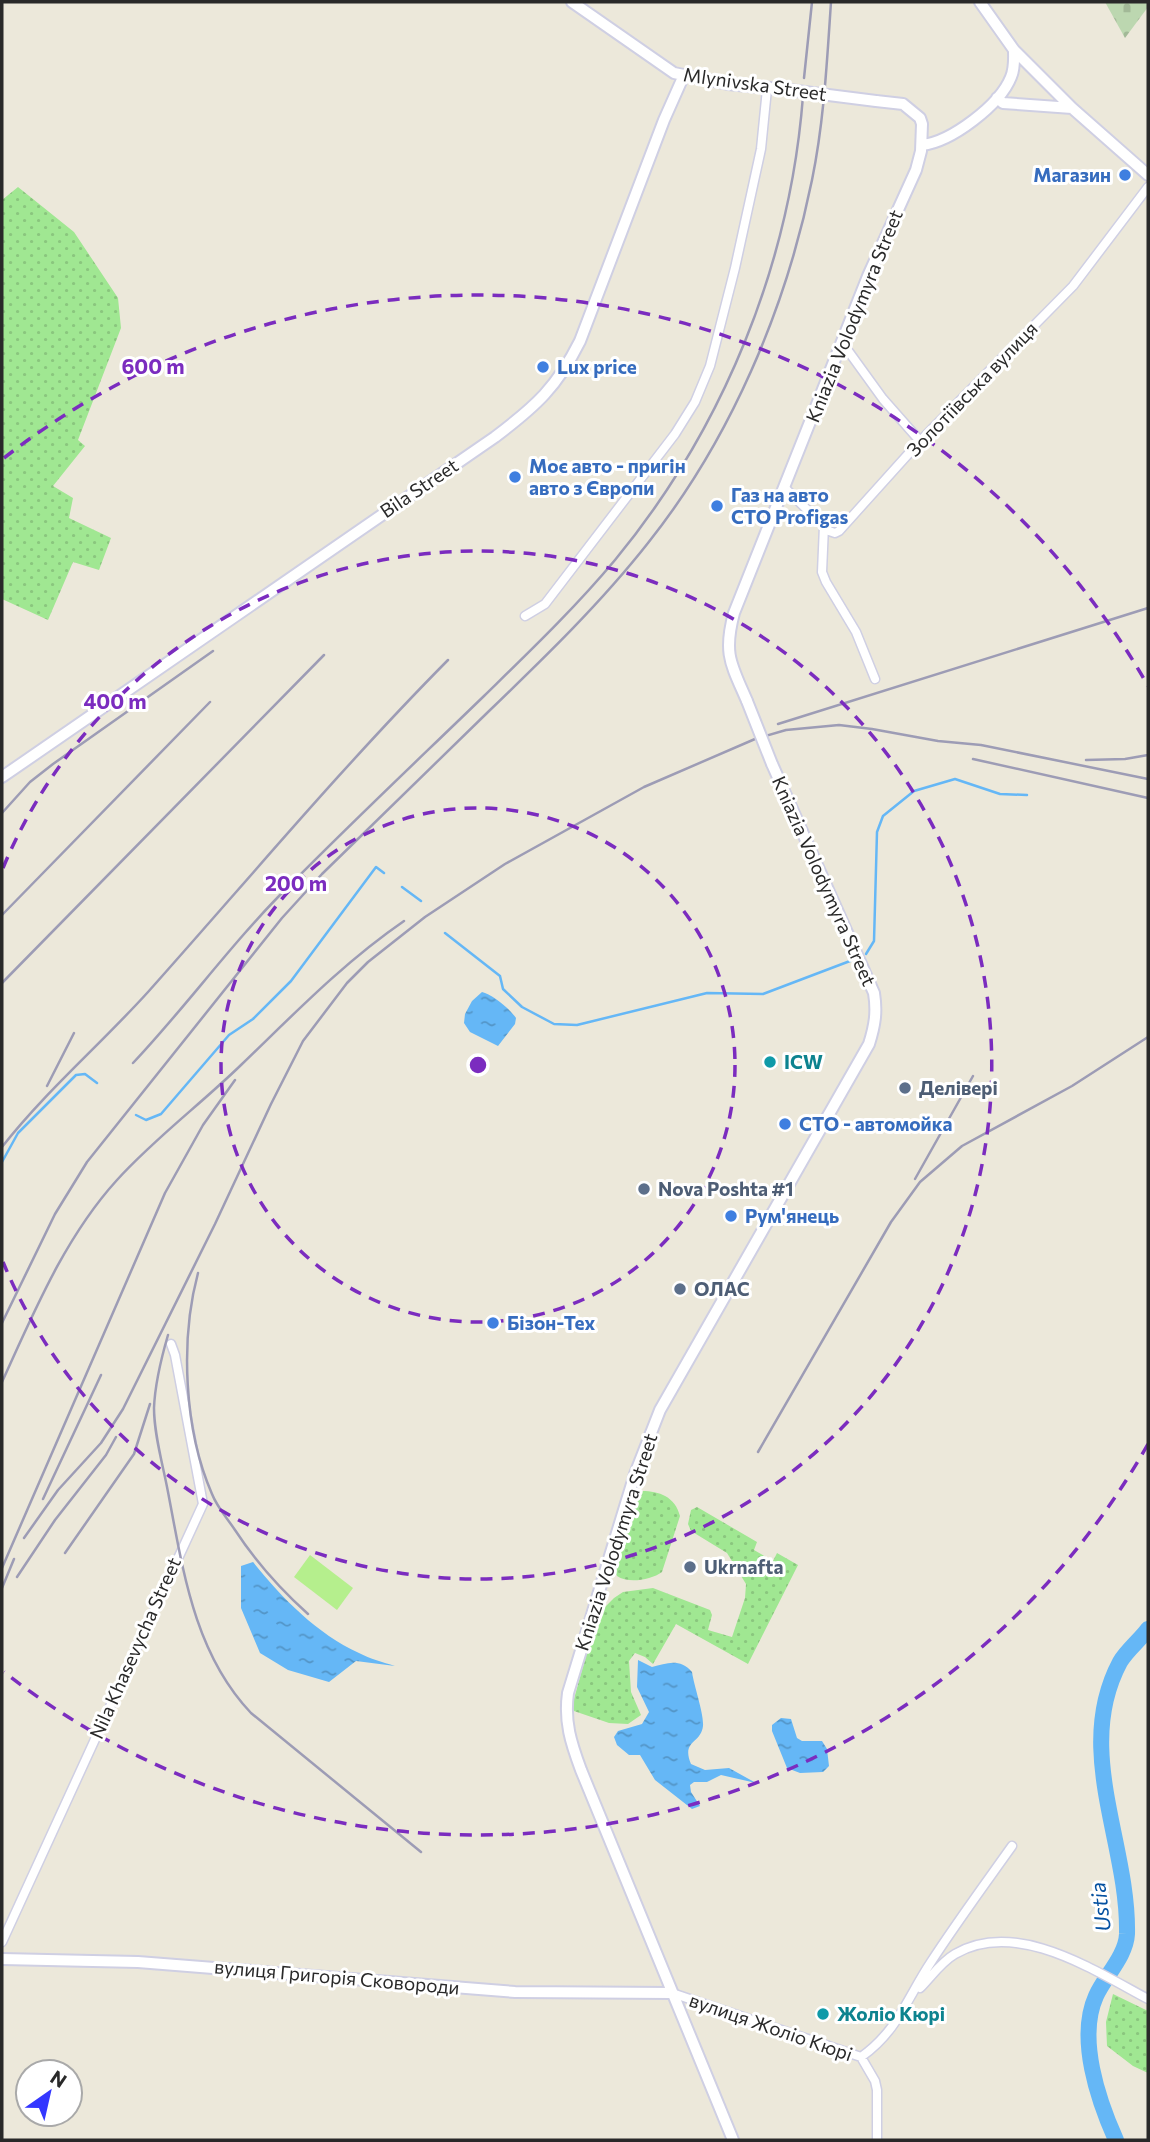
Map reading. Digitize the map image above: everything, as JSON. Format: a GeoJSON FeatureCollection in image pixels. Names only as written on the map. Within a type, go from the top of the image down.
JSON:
{"type":"FeatureCollection","features":[{"type":"Feature","properties":{"kind":"main road","name":"Mlynivska Street"},"geometry":{"type":"LineString","coordinates":[[572,2],[664,67],[684,75],[767,89],[903,104],[913,110],[922,124],[922,145]]}},
{"type":"Feature","properties":{"kind":"main road"},"geometry":{"type":"LineString","coordinates":[[981,2],[1014,50],[1072,107],[1148,175]]}},
{"type":"Feature","properties":{"kind":"main road"},"geometry":{"type":"LineString","coordinates":[[922,145],[935,144],[955,134],[997,98],[1012,75],[1014,50]]}},
{"type":"Feature","properties":{"kind":"main road","name":"Bila Street"},"geometry":{"type":"LineString","coordinates":[[2,776],[495,436],[550,391],[580,341],[664,120],[684,75]]}},
{"type":"Feature","properties":{"kind":"main road"},"geometry":{"type":"LineString","coordinates":[[997,98],[1003,103],[1072,107]]}},
{"type":"Feature","properties":{"kind":"main road","name":"Kniazia Volodymyra Street"},"geometry":{"type":"LineString","coordinates":[[733,2140],[581,1770],[569,1738],[565,1713],[568,1693],[635,1474],[660,1410],[869,1044],[875,1024],[877,1010],[874,993],[772,764],[728,653],[729,632],[734,612],[867,276],[915,170],[922,145]]}},
{"type":"Feature","properties":{"kind":"main road","name":"вулиця Григорія Сковороди"},"geometry":{"type":"LineString","coordinates":[[2,1958],[138,1962],[515,1992],[672,1993]]}},
{"type":"Feature","properties":{"kind":"street"},"geometry":{"type":"LineString","coordinates":[[525,616],[545,604],[675,434],[695,402],[710,366],[735,268],[761,149],[767,89]]}},
{"type":"Feature","properties":{"kind":"street","name":"Золотіївська вулиця"},"geometry":{"type":"LineString","coordinates":[[824,526],[832,533],[839,531],[920,441],[1073,286],[1148,187]]}},
{"type":"Feature","properties":{"kind":"street"},"geometry":{"type":"LineString","coordinates":[[840,348],[849,352],[883,399],[920,441]]}},
{"type":"Feature","properties":{"kind":"street"},"geometry":{"type":"LineString","coordinates":[[784,487],[824,526],[822,572],[825,582],[856,632],[876,679]]}},
{"type":"Feature","properties":{"kind":"street","name":"Nila Khasevycha Street"},"geometry":{"type":"LineString","coordinates":[[2,1942],[203,1504],[171,1344]]}},
{"type":"Feature","properties":{"kind":"street","name":"вулиця Жоліо Кюрі"},"geometry":{"type":"LineString","coordinates":[[672,1993],[861,2057],[886,2036],[929,1965],[1012,1846]]}},
{"type":"Feature","properties":{"kind":"street"},"geometry":{"type":"LineString","coordinates":[[913,1995],[955,1954],[985,1944],[1014,1942],[1034,1946],[1079,1963],[1148,1999]]}},
{"type":"Feature","properties":{"kind":"street"},"geometry":{"type":"LineString","coordinates":[[861,2057],[875,2081],[877,2090],[877,2140]]}},
{"type":"Feature","properties":{"kind":"green space"},"geometry":{"type":"Polygon","coordinates":[[[1105,2],[1148,2],[1148,7],[1125,38],[1105,2]]]}},
{"type":"Feature","properties":{"kind":"green space"},"geometry":{"type":"Polygon","coordinates":[[[18,187],[74,232],[118,298],[121,328],[78,440],[85,446],[53,486],[73,498],[69,518],[111,538],[99,570],[73,562],[48,620],[2,599],[2,200],[18,187]]]}},
{"type":"Feature","properties":{"kind":"green space"},"geometry":{"type":"Polygon","coordinates":[[[638,1491],[664,1495],[674,1503],[680,1516],[662,1572],[646,1579],[627,1580],[617,1576],[613,1566],[638,1491]]]}},
{"type":"Feature","properties":{"kind":"green space"},"geometry":{"type":"Polygon","coordinates":[[[697,1507],[757,1542],[754,1550],[773,1561],[777,1553],[798,1565],[748,1664],[676,1624],[653,1664],[635,1653],[629,1661],[631,1692],[641,1715],[628,1724],[609,1723],[571,1710],[600,1612],[623,1592],[653,1588],[710,1610],[712,1615],[708,1630],[732,1637],[745,1598],[746,1584],[727,1553],[691,1531],[688,1524],[691,1510],[697,1507]]]}},
{"type":"Feature","properties":{"kind":"green space"},"geometry":{"type":"Polygon","coordinates":[[[310,1555],[353,1588],[337,1610],[294,1577],[310,1555]]]}},
{"type":"Feature","properties":{"kind":"green space"},"geometry":{"type":"Polygon","coordinates":[[[1113,1994],[1148,2011],[1148,2073],[1133,2066],[1107,2046],[1106,2022],[1113,1994]]]}},
{"type":"Feature","properties":{"kind":"water"},"geometry":{"type":"Polygon","coordinates":[[[482,992],[501,1003],[516,1018],[515,1024],[498,1046],[470,1032],[464,1023],[465,1014],[472,1001],[482,992]]]}},
{"type":"Feature","properties":{"kind":"water"},"geometry":{"type":"Polygon","coordinates":[[[253,1562],[288,1601],[329,1636],[363,1655],[395,1666],[356,1661],[329,1682],[288,1670],[260,1653],[241,1608],[241,1566],[253,1562]]]}},
{"type":"Feature","properties":{"kind":"water"},"geometry":{"type":"Polygon","coordinates":[[[638,1660],[652,1667],[678,1663],[692,1672],[703,1726],[702,1732],[688,1750],[691,1764],[705,1770],[729,1768],[756,1783],[721,1775],[707,1782],[694,1782],[690,1785],[691,1792],[700,1806],[692,1809],[655,1780],[640,1755],[629,1755],[617,1745],[614,1737],[618,1731],[642,1724],[649,1712],[637,1687],[638,1660]]]}},
{"type":"Feature","properties":{"kind":"water"},"geometry":{"type":"Polygon","coordinates":[[[781,1718],[791,1719],[797,1738],[802,1741],[822,1741],[827,1749],[829,1766],[823,1772],[800,1773],[787,1768],[772,1731],[772,1725],[781,1718]]]}},
{"type":"Feature","properties":{"kind":"waterway"},"geometry":{"type":"LineString","coordinates":[[866,954],[874,941],[877,832],[883,816],[914,791],[955,779],[1000,794],[1027,795]]}},
{"type":"Feature","properties":{"kind":"waterway"},"geometry":{"type":"LineString","coordinates":[[136,1115],[146,1120],[161,1114],[229,1035],[253,1019],[291,981],[376,867],[384,873]]}},
{"type":"Feature","properties":{"kind":"waterway"},"geometry":{"type":"LineString","coordinates":[[402,887],[421,901]]}},
{"type":"Feature","properties":{"kind":"waterway"},"geometry":{"type":"LineString","coordinates":[[445,933],[500,976],[503,989],[522,1007],[554,1024],[577,1025],[707,993],[763,994],[850,961]]}},
{"type":"Feature","properties":{"kind":"waterway"},"geometry":{"type":"LineString","coordinates":[[2,1162],[18,1133],[76,1075],[85,1074],[97,1083]]}},
{"type":"Feature","properties":{"kind":"waterway","name":"Ustia"},"geometry":{"type":"LineString","coordinates":[[1116,2140],[1097,2088],[1089,2049],[1091,2013],[1096,1996],[1119,1958],[1127,1934],[1120,1865],[1102,1763],[1102,1729],[1107,1695],[1120,1662],[1148,1629]]}},
{"type":"Feature","properties":{"kind":"railway"},"geometry":{"type":"LineString","coordinates":[[804,78],[812,2]]}},
{"type":"Feature","properties":{"kind":"railway"},"geometry":{"type":"LineString","coordinates":[[2,1323],[55,1214],[87,1162],[282,918],[322,874],[591,609],[648,543],[705,461],[751,371],[787,277],[801,228],[819,136],[831,2]]}},
{"type":"Feature","properties":{"kind":"railway"},"geometry":{"type":"LineString","coordinates":[[133,1063],[268,907],[568,613],[615,560],[654,509],[719,400],[745,342],[766,283],[783,221],[796,159],[803,96]]}},
{"type":"Feature","properties":{"kind":"railway"},"geometry":{"type":"LineString","coordinates":[[778,724],[1148,608]]}},
{"type":"Feature","properties":{"kind":"railway"},"geometry":{"type":"LineString","coordinates":[[2,813],[30,782],[53,764],[213,651]]}},
{"type":"Feature","properties":{"kind":"railway"},"geometry":{"type":"LineString","coordinates":[[2,983],[324,655]]}},
{"type":"Feature","properties":{"kind":"railway"},"geometry":{"type":"LineString","coordinates":[[2,1147],[37,1107],[130,1012],[333,782],[448,660]]}},
{"type":"Feature","properties":{"kind":"railway"},"geometry":{"type":"LineString","coordinates":[[2,915],[210,702]]}},
{"type":"Feature","properties":{"kind":"railway"},"geometry":{"type":"LineString","coordinates":[[24,1538],[58,1490],[101,1443],[123,1409],[303,1041],[347,983],[368,962],[425,917],[505,864],[644,787],[755,739],[786,730],[839,725],[872,729],[938,741],[981,745],[1148,779]]}},
{"type":"Feature","properties":{"kind":"railway"},"geometry":{"type":"LineString","coordinates":[[1086,760],[1125,759],[1148,755]]}},
{"type":"Feature","properties":{"kind":"railway"},"geometry":{"type":"LineString","coordinates":[[973,759],[1148,798]]}},
{"type":"Feature","properties":{"kind":"railway"},"geometry":{"type":"LineString","coordinates":[[2,1382],[66,1251],[98,1202],[117,1180],[320,990],[360,954],[404,921]]}},
{"type":"Feature","properties":{"kind":"railway"},"geometry":{"type":"LineString","coordinates":[[47,1086],[74,1033]]}},
{"type":"Feature","properties":{"kind":"railway"},"geometry":{"type":"LineString","coordinates":[[758,1452],[891,1222],[920,1182],[962,1146],[1072,1086],[1148,1037]]}},
{"type":"Feature","properties":{"kind":"railway"},"geometry":{"type":"LineString","coordinates":[[915,1179],[973,1076]]}},
{"type":"Feature","properties":{"kind":"railway"},"geometry":{"type":"LineString","coordinates":[[2,1568],[165,1193],[203,1125],[235,1080]]}},
{"type":"Feature","properties":{"kind":"railway"},"geometry":{"type":"LineString","coordinates":[[198,1273],[192,1299],[187,1355],[191,1414],[203,1469],[212,1494],[243,1542],[268,1574],[308,1614]]}},
{"type":"Feature","properties":{"kind":"railway"},"geometry":{"type":"LineString","coordinates":[[168,1335],[156,1389],[155,1429],[186,1580],[194,1609],[216,1664],[251,1713],[421,1852]]}},
{"type":"Feature","properties":{"kind":"railway"},"geometry":{"type":"LineString","coordinates":[[43,1499],[101,1375]]}},
{"type":"Feature","properties":{"kind":"railway"},"geometry":{"type":"LineString","coordinates":[[65,1553],[134,1454],[150,1404]]}},
{"type":"Feature","properties":{"kind":"railway"},"geometry":{"type":"LineString","coordinates":[[17,1577],[55,1520],[106,1455],[116,1437]]}},
{"type":"Feature","properties":{"kind":"railway"},"geometry":{"type":"LineString","coordinates":[[2,1588],[14,1559]]}},
{"type":"Feature","properties":{"kind":"place","name":"Магазин"},"geometry":{"type":"Point","coordinates":[1125,175]}},
{"type":"Feature","properties":{"kind":"place","name":"Lux price"},"geometry":{"type":"Point","coordinates":[543,367]}},
{"type":"Feature","properties":{"kind":"place","name":"Моє авто - пригін авто з Європи"},"geometry":{"type":"Point","coordinates":[515,477]}},
{"type":"Feature","properties":{"kind":"place","name":"Газ на авто СТО Profigas"},"geometry":{"type":"Point","coordinates":[717,506]}},
{"type":"Feature","properties":{"kind":"place","name":"ICW"},"geometry":{"type":"Point","coordinates":[770,1062]}},
{"type":"Feature","properties":{"kind":"place","name":"Делівері"},"geometry":{"type":"Point","coordinates":[905,1088]}},
{"type":"Feature","properties":{"kind":"place","name":"СТО - автомойка"},"geometry":{"type":"Point","coordinates":[785,1124]}},
{"type":"Feature","properties":{"kind":"place","name":"Nova Poshta #1"},"geometry":{"type":"Point","coordinates":[644,1189]}},
{"type":"Feature","properties":{"kind":"place","name":"Рум'янець"},"geometry":{"type":"Point","coordinates":[731,1216]}},
{"type":"Feature","properties":{"kind":"place","name":"ОЛАС"},"geometry":{"type":"Point","coordinates":[680,1289]}},
{"type":"Feature","properties":{"kind":"place","name":"Бізон-Тех"},"geometry":{"type":"Point","coordinates":[493,1323]}},
{"type":"Feature","properties":{"kind":"place","name":"Ukrnafta"},"geometry":{"type":"Point","coordinates":[690,1567]}},
{"type":"Feature","properties":{"kind":"place","name":"Жоліо Кюрі"},"geometry":{"type":"Point","coordinates":[823,2014]}}]}
